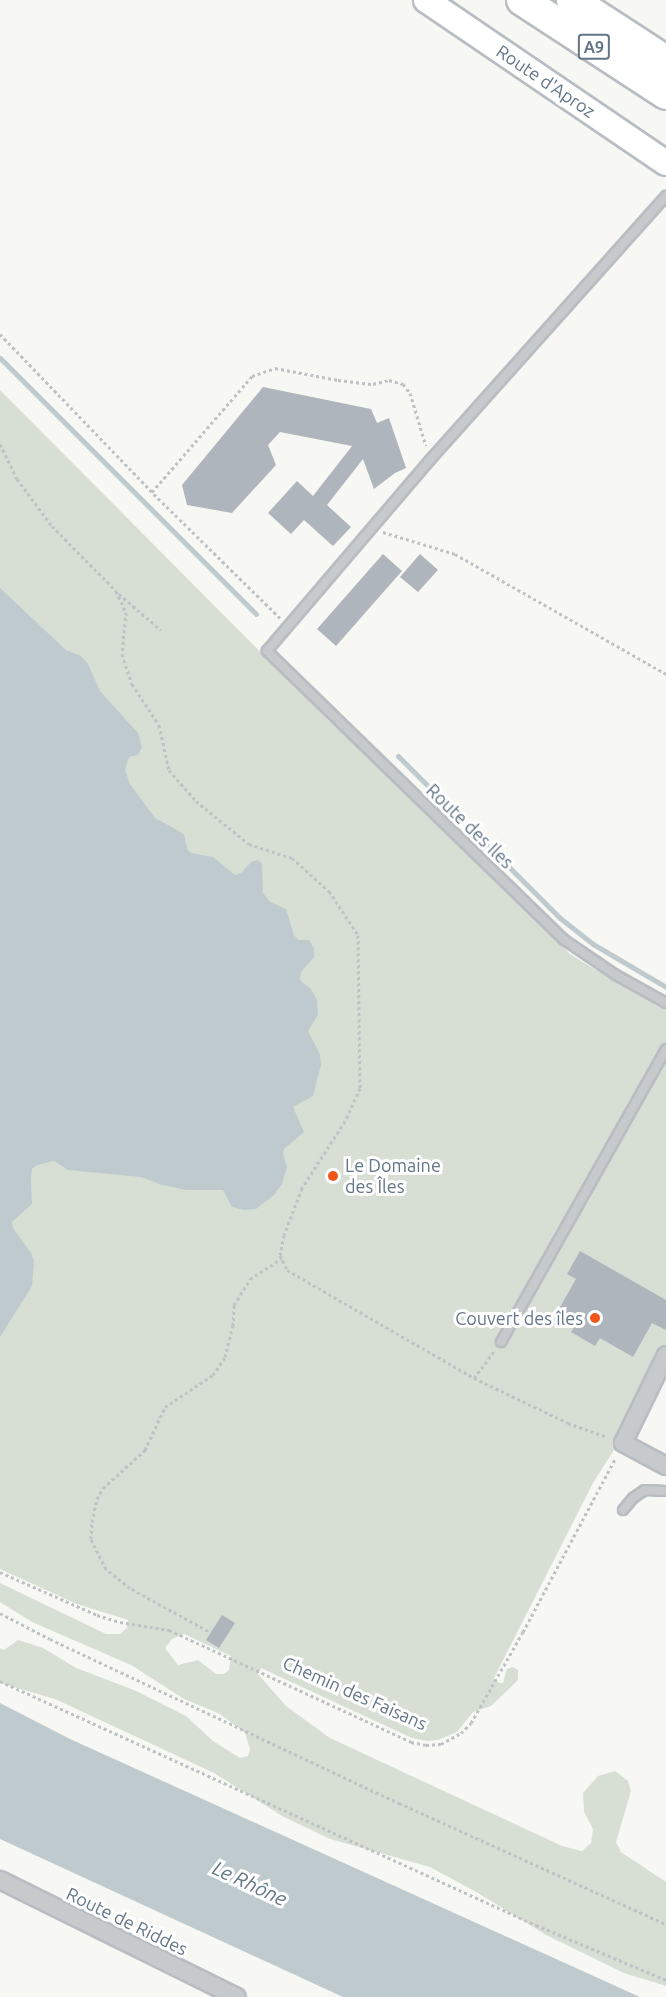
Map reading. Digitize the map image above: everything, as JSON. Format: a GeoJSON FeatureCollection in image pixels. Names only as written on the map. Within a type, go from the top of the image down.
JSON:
{"type":"FeatureCollection","features":[{"type":"Feature","properties":{"kind":"highway","name":"A9"},"geometry":{"type":"LineString","coordinates":[[522,0],[666,94]]}},
{"type":"Feature","properties":{"kind":"highway","name":"A9"},"geometry":{"type":"LineString","coordinates":[[572,0],[666,61]]}},
{"type":"Feature","properties":{"kind":"street","name":"Route d'Aproz"},"geometry":{"type":"LineString","coordinates":[[426,0],[666,163]]}},
{"type":"Feature","properties":{"kind":"street"},"geometry":{"type":"LineString","coordinates":[[666,1355],[623,1443],[666,1466]]}},
{"type":"Feature","properties":{"kind":"street","name":"Route de Riddes"},"geometry":{"type":"LineString","coordinates":[[0,1880],[237,1997]]}},
{"type":"Feature","properties":{"kind":"lane"},"geometry":{"type":"LineString","coordinates":[[288,626],[430,460],[666,196]]}},
{"type":"Feature","properties":{"kind":"lane","name":"Route des Iles"},"geometry":{"type":"LineString","coordinates":[[288,626],[267,651],[545,923],[585,956],[666,1003]]}},
{"type":"Feature","properties":{"kind":"lane"},"geometry":{"type":"LineString","coordinates":[[501,1342],[666,1049]]}},
{"type":"Feature","properties":{"kind":"lane"},"geometry":{"type":"LineString","coordinates":[[623,1510],[633,1498],[645,1490],[666,1491]]}},
{"type":"Feature","properties":{"kind":"path"},"geometry":{"type":"LineString","coordinates":[[0,334],[152,492],[288,626]]}},
{"type":"Feature","properties":{"kind":"path"},"geometry":{"type":"LineString","coordinates":[[152,492],[252,376],[275,369],[338,380],[374,384],[389,380],[403,384],[410,393],[430,460]]}},
{"type":"Feature","properties":{"kind":"path"},"geometry":{"type":"LineString","coordinates":[[0,444],[17,479],[52,526],[118,593],[161,630]]}},
{"type":"Feature","properties":{"kind":"path"},"geometry":{"type":"LineString","coordinates":[[370,529],[455,554],[666,674]]}},
{"type":"Feature","properties":{"kind":"path"},"geometry":{"type":"LineString","coordinates":[[118,593],[126,612],[122,654],[132,684],[159,725],[169,770],[196,801],[249,844],[292,858],[329,891],[358,935],[362,1038],[360,1088],[345,1121],[302,1188],[284,1235],[282,1258],[287,1270],[474,1378],[568,1423],[623,1443]]}},
{"type":"Feature","properties":{"kind":"path"},"geometry":{"type":"LineString","coordinates":[[208,1631],[130,1588],[106,1569],[91,1539],[92,1522],[97,1499],[103,1488],[145,1450],[165,1407],[213,1375],[225,1357],[233,1326],[234,1305],[250,1279],[282,1258]]}},
{"type":"Feature","properties":{"kind":"path"},"geometry":{"type":"LineString","coordinates":[[474,1378],[501,1342]]}},
{"type":"Feature","properties":{"kind":"path","name":"Chemin des Faisans"},"geometry":{"type":"LineString","coordinates":[[0,1572],[97,1615],[120,1622],[169,1630],[411,1742],[426,1746],[441,1744],[461,1733],[471,1723],[560,1564],[623,1443]]}},
{"type":"Feature","properties":{"kind":"path"},"geometry":{"type":"LineString","coordinates":[[0,1613],[50,1639],[389,1798],[666,1924]]}},
{"type":"Feature","properties":{"kind":"path"},"geometry":{"type":"LineString","coordinates":[[0,1681],[526,1920],[666,1980]]}},
{"type":"Feature","properties":{"kind":"shaded area","name":"Le Domaine des Îles"},"geometry":{"type":"Polygon","coordinates":[[[0,390],[331,723],[372,760],[570,954],[594,969],[666,1003],[666,1348],[649,1395],[593,1483],[494,1678],[499,1683],[503,1683],[507,1669],[513,1667],[518,1670],[518,1680],[491,1706],[473,1712],[457,1732],[438,1740],[427,1741],[412,1738],[261,1668],[258,1674],[286,1706],[330,1738],[562,1846],[582,1851],[591,1843],[593,1829],[584,1812],[583,1793],[598,1776],[615,1771],[628,1781],[631,1791],[616,1842],[621,1852],[666,1882],[666,1986],[624,1973],[546,1935],[478,1893],[430,1867],[330,1839],[282,1816],[214,1773],[55,1699],[0,1683],[0,1648],[4,1650],[18,1640],[43,1648],[76,1668],[134,1690],[186,1716],[213,1741],[240,1758],[248,1756],[250,1749],[245,1733],[220,1714],[184,1699],[131,1665],[32,1622],[0,1602],[0,1583],[106,1634],[120,1634],[127,1628],[128,1620],[77,1604],[0,1569],[0,390]],[[184,1634],[172,1639],[165,1648],[178,1665],[198,1660],[216,1674],[224,1674],[229,1670],[231,1656],[184,1634]]]}},
{"type":"Feature","properties":{"kind":"water"},"geometry":{"type":"Polygon","coordinates":[[[0,588],[66,650],[81,656],[88,664],[100,691],[138,733],[142,747],[138,755],[129,757],[125,770],[130,784],[155,818],[184,835],[187,849],[191,853],[213,857],[235,875],[241,873],[251,862],[257,860],[262,863],[263,893],[270,902],[286,909],[294,935],[298,940],[309,940],[314,949],[314,957],[301,972],[300,980],[311,989],[317,1000],[318,1015],[308,1031],[320,1054],[321,1065],[313,1096],[293,1107],[304,1132],[284,1149],[287,1167],[282,1184],[274,1195],[256,1209],[244,1210],[232,1207],[223,1190],[186,1190],[141,1177],[68,1170],[54,1161],[37,1165],[32,1169],[32,1204],[12,1222],[13,1228],[34,1261],[32,1286],[0,1337],[0,588]]]}},
{"type":"Feature","properties":{"kind":"water","name":"Le Rhône"},"geometry":{"type":"Polygon","coordinates":[[[0,1703],[70,1739],[640,1997],[343,1997],[0,1839],[0,1703]]]}},
{"type":"Feature","properties":{"kind":"building"},"geometry":{"type":"Polygon","coordinates":[[[263,387],[371,409],[377,423],[389,418],[406,468],[395,473],[374,489],[363,459],[327,505],[351,527],[333,546],[304,520],[291,534],[268,513],[297,481],[313,496],[352,446],[280,432],[268,445],[276,465],[232,513],[187,505],[182,485],[263,387]]]}},
{"type":"Feature","properties":{"kind":"building"},"geometry":{"type":"Polygon","coordinates":[[[383,554],[402,571],[336,646],[317,629],[383,554]]]}},
{"type":"Feature","properties":{"kind":"building"},"geometry":{"type":"Polygon","coordinates":[[[420,554],[438,570],[418,592],[400,577],[420,554]]]}},
{"type":"Feature","properties":{"kind":"building"},"geometry":{"type":"Polygon","coordinates":[[[580,1251],[666,1300],[666,1330],[652,1323],[633,1357],[600,1338],[595,1346],[571,1332],[574,1327],[555,1316],[576,1279],[567,1274],[580,1251]]]}},
{"type":"Feature","properties":{"kind":"building"},"geometry":{"type":"Polygon","coordinates":[[[222,1615],[235,1623],[219,1648],[206,1640],[222,1615]]]}},
{"type":"Feature","properties":{"kind":"waterway"},"geometry":{"type":"LineString","coordinates":[[0,358],[256,614]]}},
{"type":"Feature","properties":{"kind":"waterway"},"geometry":{"type":"LineString","coordinates":[[398,756],[560,918],[593,944],[666,987]]}},
{"type":"Feature","properties":{"kind":"place","name":"Le Domaine des Îles"},"geometry":{"type":"Point","coordinates":[333,1176]}},
{"type":"Feature","properties":{"kind":"place","name":"Couvert des îles"},"geometry":{"type":"Point","coordinates":[595,1318]}}]}
